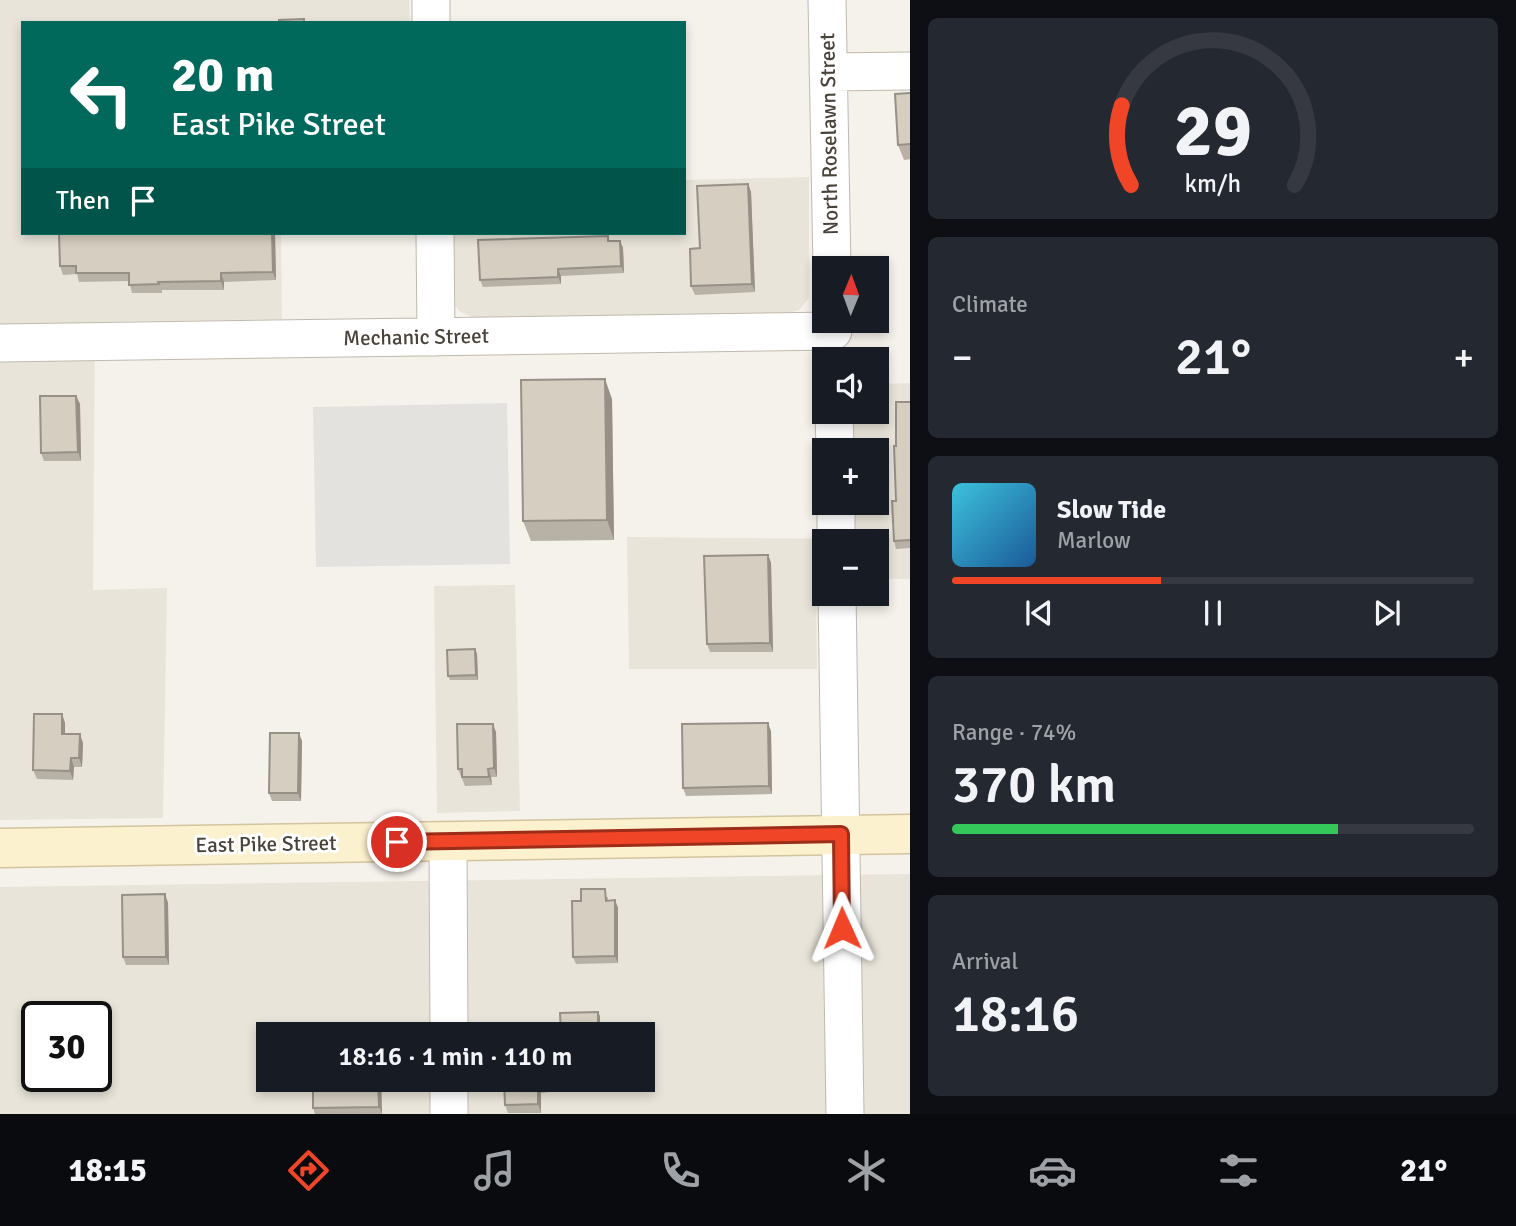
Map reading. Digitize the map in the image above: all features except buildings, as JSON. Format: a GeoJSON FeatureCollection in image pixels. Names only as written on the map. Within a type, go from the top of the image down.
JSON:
{"type":"FeatureCollection","features":[{"type":"Feature","properties":{"kind":"street"},"geometry":{"type":"LineString","coordinates":[[431,0],[432,21]]}},
{"type":"Feature","properties":{"kind":"street","name":"North Roselawn Street"},"geometry":{"type":"LineString","coordinates":[[827,0],[832,256]]}},
{"type":"Feature","properties":{"kind":"street"},"geometry":{"type":"LineString","coordinates":[[828,72],[910,71]]}},
{"type":"Feature","properties":{"kind":"street"},"geometry":{"type":"LineString","coordinates":[[435,235],[436,337]]}},
{"type":"Feature","properties":{"kind":"street","name":"Mechanic Street"},"geometry":{"type":"LineString","coordinates":[[0,343],[436,337],[833,337]]}},
{"type":"Feature","properties":{"kind":"street"},"geometry":{"type":"LineString","coordinates":[[837,606],[845,1114]]}},
{"type":"Feature","properties":{"kind":"street","name":"East Pike Street"},"geometry":{"type":"LineString","coordinates":[[0,848],[910,834]]}},
{"type":"Feature","properties":{"kind":"street"},"geometry":{"type":"LineString","coordinates":[[448,842],[449,1022]]}},
{"type":"Feature","properties":{"kind":"street"},"geometry":{"type":"LineString","coordinates":[[449,1092],[449,1114]]}},
{"type":"Feature","properties":{"kind":"shaded area"},"geometry":{"type":"Polygon","coordinates":[[[0,0],[409,0],[410,21],[21,21],[21,235],[281,235],[282,319],[95,322],[93,590],[167,588],[163,818],[0,820],[0,0]]]}},
{"type":"Feature","properties":{"kind":"shaded area"},"geometry":{"type":"Polygon","coordinates":[[[809,177],[809,298],[799,310],[750,314],[472,317],[459,311],[453,302],[452,235],[686,235],[686,180],[809,177]]]}},
{"type":"Feature","properties":{"kind":"shaded area"},"geometry":{"type":"Polygon","coordinates":[[[910,383],[910,579],[889,579],[889,529],[853,529],[853,515],[889,515],[889,438],[852,438],[852,424],[889,424],[889,384],[910,383]]]}},
{"type":"Feature","properties":{"kind":"shaded area"},"geometry":{"type":"Polygon","coordinates":[[[507,403],[510,564],[316,567],[313,407],[507,403]]]}},
{"type":"Feature","properties":{"kind":"shaded area"},"geometry":{"type":"Polygon","coordinates":[[[627,537],[812,539],[812,606],[816,606],[817,669],[629,669],[627,537]]]}},
{"type":"Feature","properties":{"kind":"shaded area"},"geometry":{"type":"Polygon","coordinates":[[[515,585],[520,811],[437,813],[434,586],[515,585]]]}},
{"type":"Feature","properties":{"kind":"shaded area"},"geometry":{"type":"Polygon","coordinates":[[[910,874],[910,1114],[0,1114],[0,887],[910,874]]]}},
{"type":"Feature","properties":{"kind":"route"},"geometry":{"type":"LineString","coordinates":[[397,842],[841,834],[842,928]]}}]}
